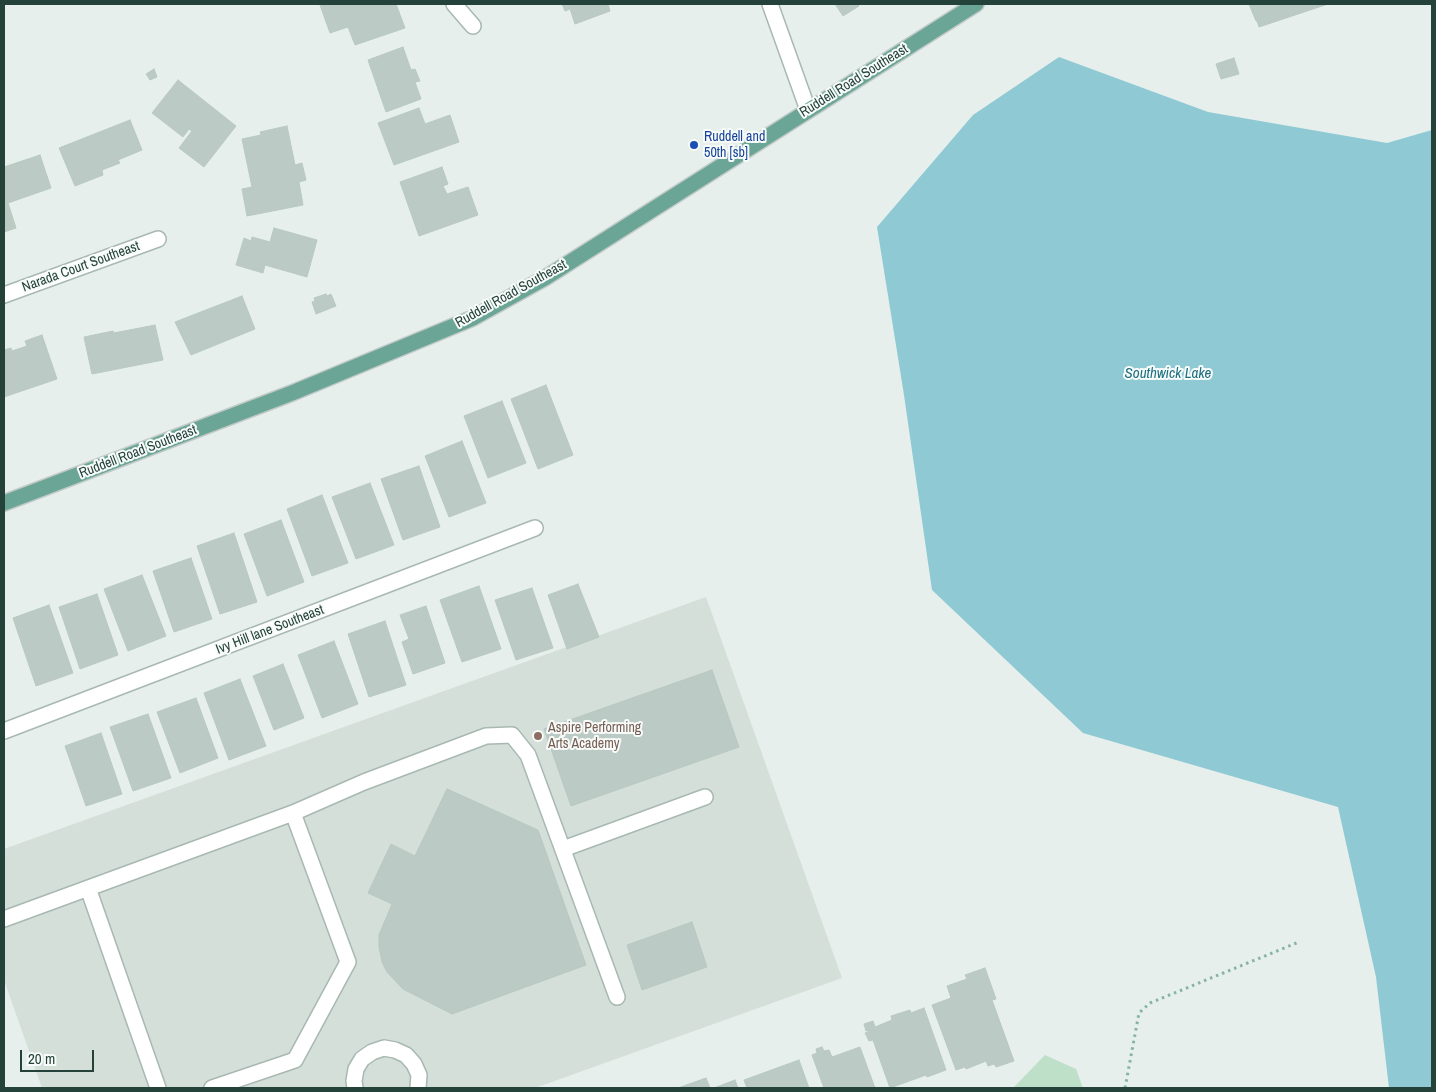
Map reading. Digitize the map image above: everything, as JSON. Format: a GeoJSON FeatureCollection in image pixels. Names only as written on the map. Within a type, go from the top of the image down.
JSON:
{"type":"FeatureCollection","features":[{"type":"Feature","properties":{"kind":"main road","name":"Ruddell Road Southeast"},"geometry":{"type":"LineString","coordinates":[[4,503],[292,393],[473,318],[545,278],[976,4]]}},
{"type":"Feature","properties":{"kind":"street"},"geometry":{"type":"LineString","coordinates":[[454,4],[473,26]]}},
{"type":"Feature","properties":{"kind":"street"},"geometry":{"type":"LineString","coordinates":[[770,4],[808,110]]}},
{"type":"Feature","properties":{"kind":"street","name":"Narada Court Southeast"},"geometry":{"type":"LineString","coordinates":[[4,295],[158,239]]}},
{"type":"Feature","properties":{"kind":"street","name":"Ivy Hill lane Southeast"},"geometry":{"type":"LineString","coordinates":[[4,731],[535,528]]}},
{"type":"Feature","properties":{"kind":"street"},"geometry":{"type":"LineString","coordinates":[[4,919],[293,813],[364,782],[486,736],[512,734],[528,754],[617,997]]}},
{"type":"Feature","properties":{"kind":"street"},"geometry":{"type":"LineString","coordinates":[[563,850],[706,797]]}},
{"type":"Feature","properties":{"kind":"street"},"geometry":{"type":"LineString","coordinates":[[212,1088],[295,1060],[348,962],[293,813]]}},
{"type":"Feature","properties":{"kind":"street"},"geometry":{"type":"LineString","coordinates":[[88,888],[158,1088]]}},
{"type":"Feature","properties":{"kind":"street"},"geometry":{"type":"LineString","coordinates":[[355,1088],[356,1069],[362,1059],[372,1052],[384,1048],[406,1055],[414,1064],[419,1075],[418,1088]]}},
{"type":"Feature","properties":{"kind":"path"},"geometry":{"type":"LineString","coordinates":[[1125,1088],[1139,1013],[1150,1003],[1298,942]]}},
{"type":"Feature","properties":{"kind":"shaded area","name":"Aspire Performing Arts Academy"},"geometry":{"type":"Polygon","coordinates":[[[706,597],[842,978],[535,1088],[42,1088],[4,980],[4,849],[706,597]]]}},
{"type":"Feature","properties":{"kind":"green space"},"geometry":{"type":"Polygon","coordinates":[[[1045,1055],[1076,1069],[1083,1088],[1013,1088],[1045,1055]]]}},
{"type":"Feature","properties":{"kind":"water","name":"Southwick Lake"},"geometry":{"type":"Polygon","coordinates":[[[1059,57],[1208,112],[1387,143],[1432,130],[1432,1088],[1389,1088],[1376,977],[1338,807],[1083,733],[932,590],[904,395],[877,227],[973,115],[1059,57]]]}},
{"type":"Feature","properties":{"kind":"building"},"geometry":{"type":"Polygon","coordinates":[[[396,4],[405,28],[355,45],[348,27],[330,33],[320,5],[396,4]]]}},
{"type":"Feature","properties":{"kind":"building"},"geometry":{"type":"Polygon","coordinates":[[[562,4],[608,4],[610,11],[575,24],[570,9],[565,11],[562,4]]]}},
{"type":"Feature","properties":{"kind":"building"},"geometry":{"type":"Polygon","coordinates":[[[835,4],[857,4],[859,6],[843,16],[835,4]]]}},
{"type":"Feature","properties":{"kind":"building"},"geometry":{"type":"Polygon","coordinates":[[[1249,4],[1328,4],[1259,27],[1249,4]]]}},
{"type":"Feature","properties":{"kind":"building"},"geometry":{"type":"Polygon","coordinates":[[[403,47],[411,70],[415,69],[420,81],[415,82],[421,99],[386,112],[368,60],[403,47]]]}},
{"type":"Feature","properties":{"kind":"building"},"geometry":{"type":"Polygon","coordinates":[[[1234,58],[1239,74],[1221,79],[1216,64],[1234,58]]]}},
{"type":"Feature","properties":{"kind":"building"},"geometry":{"type":"Polygon","coordinates":[[[154,69],[157,77],[150,80],[146,74],[154,69]]]}},
{"type":"Feature","properties":{"kind":"building"},"geometry":{"type":"Polygon","coordinates":[[[178,80],[236,126],[204,167],[179,148],[192,131],[189,129],[183,137],[152,113],[178,80]]]}},
{"type":"Feature","properties":{"kind":"building"},"geometry":{"type":"Polygon","coordinates":[[[419,108],[425,124],[450,115],[459,142],[394,165],[378,123],[419,108]]]}},
{"type":"Feature","properties":{"kind":"building"},"geometry":{"type":"Polygon","coordinates":[[[130,120],[142,150],[118,160],[120,163],[102,170],[103,175],[75,186],[59,148],[130,120]]]}},
{"type":"Feature","properties":{"kind":"building"},"geometry":{"type":"Polygon","coordinates":[[[287,126],[295,165],[302,163],[306,180],[299,182],[303,205],[247,216],[242,189],[252,187],[242,139],[261,135],[260,132],[287,126]]]}},
{"type":"Feature","properties":{"kind":"building"},"geometry":{"type":"Polygon","coordinates":[[[40,155],[51,188],[8,203],[16,228],[4,232],[4,167],[40,155]]]}},
{"type":"Feature","properties":{"kind":"building"},"geometry":{"type":"Polygon","coordinates":[[[442,167],[448,184],[443,186],[447,194],[468,187],[478,215],[419,236],[400,182],[442,167]]]}},
{"type":"Feature","properties":{"kind":"building"},"geometry":{"type":"Polygon","coordinates":[[[274,228],[317,240],[307,277],[265,265],[263,273],[236,265],[244,238],[251,241],[252,237],[270,242],[274,228]]]}},
{"type":"Feature","properties":{"kind":"building"},"geometry":{"type":"Polygon","coordinates":[[[326,294],[327,296],[331,294],[336,306],[316,314],[312,302],[315,301],[314,298],[326,294]]]}},
{"type":"Feature","properties":{"kind":"building"},"geometry":{"type":"Polygon","coordinates":[[[242,296],[255,329],[191,355],[175,322],[242,296]]]}},
{"type":"Feature","properties":{"kind":"building"},"geometry":{"type":"Polygon","coordinates":[[[155,325],[163,360],[92,374],[84,337],[155,325]]]}},
{"type":"Feature","properties":{"kind":"building"},"geometry":{"type":"Polygon","coordinates":[[[42,335],[57,379],[4,397],[4,350],[11,348],[12,351],[27,346],[25,341],[42,335]]]}},
{"type":"Feature","properties":{"kind":"building"},"geometry":{"type":"Polygon","coordinates":[[[546,385],[573,455],[538,469],[511,399],[546,385]]]}},
{"type":"Feature","properties":{"kind":"building"},"geometry":{"type":"Polygon","coordinates":[[[502,401],[526,463],[488,478],[464,416],[502,401]]]}},
{"type":"Feature","properties":{"kind":"building"},"geometry":{"type":"Polygon","coordinates":[[[462,441],[486,503],[449,517],[425,456],[462,441]]]}},
{"type":"Feature","properties":{"kind":"building"},"geometry":{"type":"Polygon","coordinates":[[[419,466],[440,527],[403,540],[381,479],[419,466]]]}},
{"type":"Feature","properties":{"kind":"building"},"geometry":{"type":"Polygon","coordinates":[[[370,483],[394,545],[356,559],[332,497],[370,483]]]}},
{"type":"Feature","properties":{"kind":"building"},"geometry":{"type":"Polygon","coordinates":[[[322,495],[348,563],[312,576],[287,509],[322,495]]]}},
{"type":"Feature","properties":{"kind":"building"},"geometry":{"type":"Polygon","coordinates":[[[281,520],[304,582],[267,596],[244,534],[281,520]]]}},
{"type":"Feature","properties":{"kind":"building"},"geometry":{"type":"Polygon","coordinates":[[[234,533],[257,602],[220,614],[197,546],[234,533]]]}},
{"type":"Feature","properties":{"kind":"building"},"geometry":{"type":"Polygon","coordinates":[[[191,558],[212,619],[174,632],[153,571],[191,558]]]}},
{"type":"Feature","properties":{"kind":"building"},"geometry":{"type":"Polygon","coordinates":[[[142,575],[166,636],[128,651],[104,589],[142,575]]]}},
{"type":"Feature","properties":{"kind":"building"},"geometry":{"type":"Polygon","coordinates":[[[578,584],[599,637],[567,649],[548,595],[578,584]]]}},
{"type":"Feature","properties":{"kind":"building"},"geometry":{"type":"Polygon","coordinates":[[[479,586],[501,649],[462,662],[440,600],[479,586]]]}},
{"type":"Feature","properties":{"kind":"building"},"geometry":{"type":"Polygon","coordinates":[[[532,588],[553,648],[516,660],[495,600],[532,588]]]}},
{"type":"Feature","properties":{"kind":"building"},"geometry":{"type":"Polygon","coordinates":[[[97,594],[118,655],[80,669],[59,607],[97,594]]]}},
{"type":"Feature","properties":{"kind":"building"},"geometry":{"type":"Polygon","coordinates":[[[49,605],[73,673],[36,686],[13,618],[49,605]]]}},
{"type":"Feature","properties":{"kind":"building"},"geometry":{"type":"Polygon","coordinates":[[[426,606],[445,663],[413,674],[402,642],[409,639],[400,615],[426,606]]]}},
{"type":"Feature","properties":{"kind":"building"},"geometry":{"type":"Polygon","coordinates":[[[385,621],[406,685],[369,697],[348,634],[385,621]]]}},
{"type":"Feature","properties":{"kind":"building"},"geometry":{"type":"Polygon","coordinates":[[[334,641],[358,704],[322,718],[298,655],[334,641]]]}},
{"type":"Feature","properties":{"kind":"building"},"geometry":{"type":"Polygon","coordinates":[[[283,664],[304,718],[274,730],[253,676],[283,664]]]}},
{"type":"Feature","properties":{"kind":"building"},"geometry":{"type":"Polygon","coordinates":[[[712,670],[739,747],[571,806],[544,729],[712,670]]]}},
{"type":"Feature","properties":{"kind":"building"},"geometry":{"type":"Polygon","coordinates":[[[240,679],[266,746],[229,760],[204,693],[240,679]]]}},
{"type":"Feature","properties":{"kind":"building"},"geometry":{"type":"Polygon","coordinates":[[[196,698],[218,758],[180,773],[157,712],[196,698]]]}},
{"type":"Feature","properties":{"kind":"building"},"geometry":{"type":"Polygon","coordinates":[[[148,714],[171,778],[133,791],[110,727],[148,714]]]}},
{"type":"Feature","properties":{"kind":"building"},"geometry":{"type":"Polygon","coordinates":[[[101,733],[122,794],[86,806],[65,746],[101,733]]]}},
{"type":"Feature","properties":{"kind":"building"},"geometry":{"type":"Polygon","coordinates":[[[447,789],[538,830],[586,965],[452,1014],[403,989],[387,972],[382,962],[379,935],[392,904],[368,893],[391,844],[415,856],[447,789]]]}},
{"type":"Feature","properties":{"kind":"building"},"geometry":{"type":"Polygon","coordinates":[[[692,922],[707,967],[642,990],[627,945],[692,922]]]}},
{"type":"Feature","properties":{"kind":"building"},"geometry":{"type":"Polygon","coordinates":[[[985,968],[996,999],[992,1000],[1014,1061],[996,1067],[994,1064],[988,1066],[986,1061],[966,1069],[965,1067],[956,1070],[932,1005],[951,998],[947,986],[967,979],[965,975],[985,968]]]}},
{"type":"Feature","properties":{"kind":"building"},"geometry":{"type":"Polygon","coordinates":[[[924,1008],[946,1070],[890,1088],[873,1040],[869,1041],[865,1033],[868,1030],[866,1031],[864,1024],[873,1021],[875,1027],[892,1020],[891,1016],[910,1010],[911,1013],[924,1008]]]}},
{"type":"Feature","properties":{"kind":"building"},"geometry":{"type":"Polygon","coordinates":[[[822,1047],[824,1051],[829,1050],[832,1057],[860,1047],[875,1088],[824,1088],[812,1055],[817,1053],[816,1049],[822,1047]]]}},
{"type":"Feature","properties":{"kind":"building"},"geometry":{"type":"Polygon","coordinates":[[[799,1060],[809,1088],[747,1088],[744,1080],[799,1060]]]}},
{"type":"Feature","properties":{"kind":"building"},"geometry":{"type":"Polygon","coordinates":[[[706,1078],[710,1088],[678,1088],[706,1078]]]}},
{"type":"Feature","properties":{"kind":"building"},"geometry":{"type":"Polygon","coordinates":[[[735,1080],[738,1088],[714,1088],[735,1080]]]}},
{"type":"Feature","properties":{"kind":"place","name":"Ruddell and 50th [sb]"},"geometry":{"type":"Point","coordinates":[694,145]}},
{"type":"Feature","properties":{"kind":"place","name":"Aspire Performing Arts Academy"},"geometry":{"type":"Point","coordinates":[538,736]}}]}
